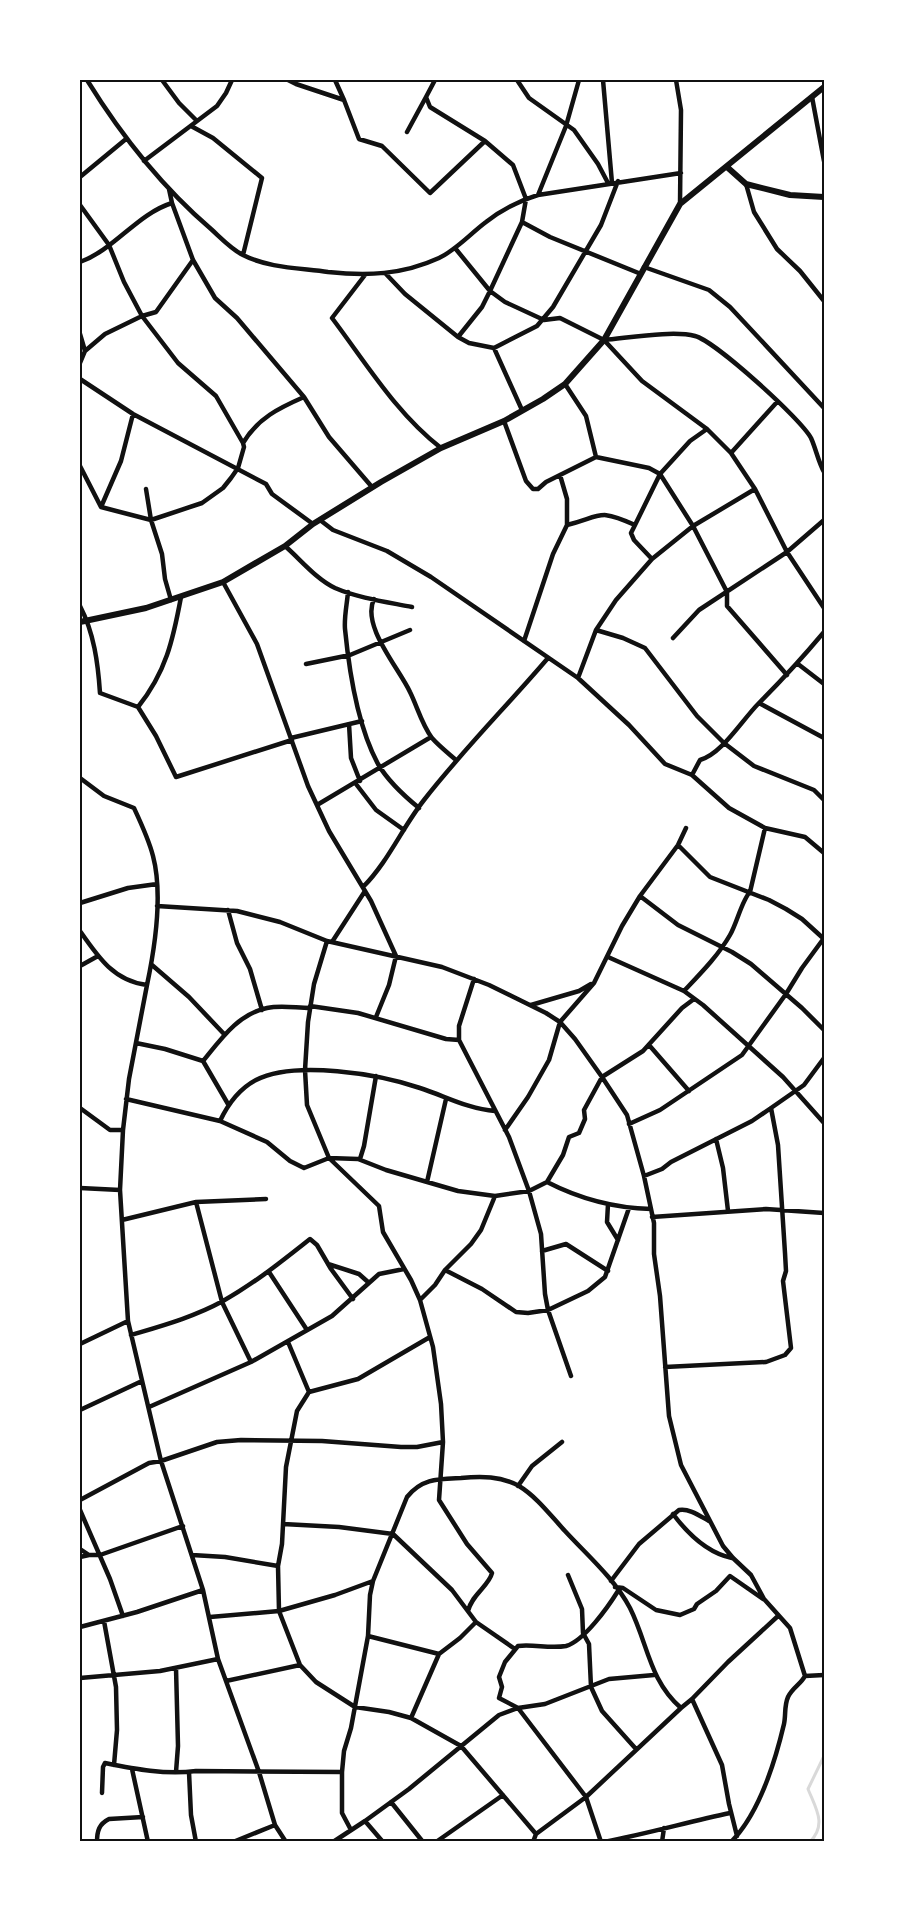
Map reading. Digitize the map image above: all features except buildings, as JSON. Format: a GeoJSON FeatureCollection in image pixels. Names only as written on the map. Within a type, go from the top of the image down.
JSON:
{"type":"FeatureCollection","features":[{"type":"Feature","properties":{"kind":"street"},"geometry":{"type":"LineString","coordinates":[[87,80],[126,139],[200,220],[243,255],[262,262],[295,268],[365,275],[407,270],[439,258],[488,221],[526,199],[612,182],[681,173]]}},
{"type":"Feature","properties":{"kind":"street"},"geometry":{"type":"LineString","coordinates":[[162,80],[179,103],[197,121]]}},
{"type":"Feature","properties":{"kind":"street"},"geometry":{"type":"LineString","coordinates":[[144,161],[217,106],[232,80]]}},
{"type":"Feature","properties":{"kind":"street"},"geometry":{"type":"LineString","coordinates":[[288,80],[344,100]]}},
{"type":"Feature","properties":{"kind":"street"},"geometry":{"type":"LineString","coordinates":[[335,80],[359,139],[382,146],[430,193],[484,141]]}},
{"type":"Feature","properties":{"kind":"street"},"geometry":{"type":"LineString","coordinates":[[426,80],[429,89]]}},
{"type":"Feature","properties":{"kind":"street"},"geometry":{"type":"LineString","coordinates":[[407,132],[435,80]]}},
{"type":"Feature","properties":{"kind":"street"},"geometry":{"type":"LineString","coordinates":[[517,80],[529,98],[574,130],[612,182]]}},
{"type":"Feature","properties":{"kind":"street"},"geometry":{"type":"LineString","coordinates":[[538,195],[566,126],[579,80]]}},
{"type":"Feature","properties":{"kind":"street"},"geometry":{"type":"LineString","coordinates":[[386,274],[405,294],[458,337],[469,343],[494,348],[537,326],[544,320],[601,225],[612,182],[603,80]]}},
{"type":"Feature","properties":{"kind":"street"},"geometry":{"type":"LineString","coordinates":[[676,80],[681,110],[680,204]]}},
{"type":"Feature","properties":{"kind":"street"},"geometry":{"type":"LineString","coordinates":[[83,621],[146,608],[223,582],[285,546],[313,524],[372,487],[441,448],[504,421],[565,384],[604,340],[680,204],[825,87]]}},
{"type":"Feature","properties":{"kind":"street"},"geometry":{"type":"LineString","coordinates":[[426,97],[430,106],[484,141],[513,165],[526,199],[522,222],[490,291],[482,307],[458,337]]}},
{"type":"Feature","properties":{"kind":"street"},"geometry":{"type":"LineString","coordinates":[[812,97],[825,161]]}},
{"type":"Feature","properties":{"kind":"street"},"geometry":{"type":"LineString","coordinates":[[191,126],[213,138],[262,178],[243,255]]}},
{"type":"Feature","properties":{"kind":"street"},"geometry":{"type":"LineString","coordinates":[[80,177],[126,139]]}},
{"type":"Feature","properties":{"kind":"street"},"geometry":{"type":"LineString","coordinates":[[727,167],[746,184],[790,195],[825,197]]}},
{"type":"Feature","properties":{"kind":"street"},"geometry":{"type":"LineString","coordinates":[[746,184],[754,212],[777,249],[800,271],[825,301]]}},
{"type":"Feature","properties":{"kind":"street"},"geometry":{"type":"LineString","coordinates":[[170,189],[172,203],[193,260],[215,298],[237,318],[304,397],[329,437],[372,487]]}},
{"type":"Feature","properties":{"kind":"street"},"geometry":{"type":"LineString","coordinates":[[80,262],[109,245],[158,207],[172,203]]}},
{"type":"Feature","properties":{"kind":"street"},"geometry":{"type":"LineString","coordinates":[[80,205],[109,245],[124,282],[142,316],[178,363],[216,396],[243,443]]}},
{"type":"Feature","properties":{"kind":"street"},"geometry":{"type":"LineString","coordinates":[[522,222],[550,237],[587,251],[709,290],[730,307],[825,408]]}},
{"type":"Feature","properties":{"kind":"street"},"geometry":{"type":"LineString","coordinates":[[454,248],[490,291],[505,302],[544,320],[560,318],[604,340],[642,381],[707,429],[731,453],[755,489],[787,552],[825,608]]}},
{"type":"Feature","properties":{"kind":"street"},"geometry":{"type":"LineString","coordinates":[[80,363],[85,351],[105,334],[142,316],[156,312],[193,260]]}},
{"type":"Feature","properties":{"kind":"street"},"geometry":{"type":"LineString","coordinates":[[365,275],[332,318],[386,392],[422,434],[441,448]]}},
{"type":"Feature","properties":{"kind":"street"},"geometry":{"type":"LineString","coordinates":[[80,334],[85,351]]}},
{"type":"Feature","properties":{"kind":"street"},"geometry":{"type":"LineString","coordinates":[[604,340],[674,334],[696,336],[717,347],[800,423],[811,439],[818,462],[825,472]]}},
{"type":"Feature","properties":{"kind":"street"},"geometry":{"type":"LineString","coordinates":[[494,348],[522,410]]}},
{"type":"Feature","properties":{"kind":"street"},"geometry":{"type":"LineString","coordinates":[[80,379],[133,414],[266,484],[272,494],[313,524]]}},
{"type":"Feature","properties":{"kind":"street"},"geometry":{"type":"LineString","coordinates":[[565,384],[586,416],[596,458]]}},
{"type":"Feature","properties":{"kind":"street"},"geometry":{"type":"LineString","coordinates":[[80,466],[101,507],[151,520],[212,498],[228,483],[238,468],[243,443],[252,428],[268,415],[304,397]]}},
{"type":"Feature","properties":{"kind":"street"},"geometry":{"type":"LineString","coordinates":[[731,453],[777,402]]}},
{"type":"Feature","properties":{"kind":"street"},"geometry":{"type":"LineString","coordinates":[[101,507],[121,461],[133,414]]}},
{"type":"Feature","properties":{"kind":"street"},"geometry":{"type":"LineString","coordinates":[[504,421],[526,481],[530,486],[538,489],[560,475],[596,458],[649,468],[660,474],[693,526],[727,592],[727,606],[787,675]]}},
{"type":"Feature","properties":{"kind":"street"},"geometry":{"type":"LineString","coordinates":[[652,559],[634,540],[632,533],[635,525],[660,474],[684,447],[707,429]]}},
{"type":"Feature","properties":{"kind":"street"},"geometry":{"type":"LineString","coordinates":[[524,641],[553,554],[567,525],[567,499],[560,475]]}},
{"type":"Feature","properties":{"kind":"street"},"geometry":{"type":"LineString","coordinates":[[146,489],[151,520],[162,555],[171,600]]}},
{"type":"Feature","properties":{"kind":"street"},"geometry":{"type":"LineString","coordinates":[[578,678],[596,630],[616,600],[652,559],[693,526],[755,489]]}},
{"type":"Feature","properties":{"kind":"street"},"geometry":{"type":"LineString","coordinates":[[567,525],[607,514],[635,525]]}},
{"type":"Feature","properties":{"kind":"street"},"geometry":{"type":"LineString","coordinates":[[320,520],[333,530],[387,551],[422,572],[578,678],[629,725],[665,764],[692,775],[729,808],[765,828],[805,837],[825,853]]}},
{"type":"Feature","properties":{"kind":"street"},"geometry":{"type":"LineString","coordinates":[[673,638],[699,610],[787,552],[825,520]]}},
{"type":"Feature","properties":{"kind":"street"},"geometry":{"type":"LineString","coordinates":[[285,546],[318,577],[335,588],[412,607]]}},
{"type":"Feature","properties":{"kind":"street"},"geometry":{"type":"LineString","coordinates":[[223,582],[257,644],[302,770],[329,831],[364,889],[396,956],[390,985],[376,1017]]}},
{"type":"Feature","properties":{"kind":"street"},"geometry":{"type":"LineString","coordinates":[[348,592],[345,627],[350,655],[351,682],[362,721],[381,769],[396,788],[419,808]]}},
{"type":"Feature","properties":{"kind":"street"},"geometry":{"type":"LineString","coordinates":[[138,707],[161,673],[175,628],[181,597]]}},
{"type":"Feature","properties":{"kind":"street"},"geometry":{"type":"LineString","coordinates":[[374,599],[371,606],[372,615],[380,642],[409,690],[431,737],[456,760]]}},
{"type":"Feature","properties":{"kind":"street"},"geometry":{"type":"LineString","coordinates":[[80,606],[98,662],[100,693],[138,707],[156,736],[176,777],[291,739],[362,721]]}},
{"type":"Feature","properties":{"kind":"street"},"geometry":{"type":"LineString","coordinates":[[306,664],[350,655],[410,630]]}},
{"type":"Feature","properties":{"kind":"street"},"geometry":{"type":"LineString","coordinates":[[596,630],[623,638],[645,648],[697,716],[724,743],[754,766],[814,790],[825,800]]}},
{"type":"Feature","properties":{"kind":"street"},"geometry":{"type":"LineString","coordinates":[[692,775],[700,760],[708,758],[724,743],[825,632]]}},
{"type":"Feature","properties":{"kind":"street"},"geometry":{"type":"LineString","coordinates":[[468,1611],[473,1597],[491,1578],[492,1573],[467,1544],[439,1500],[443,1443],[437,1369],[420,1300],[383,1232],[379,1206],[329,1158],[307,1106],[304,1070],[310,1007],[318,964],[329,942],[419,808],[456,760],[548,658]]}},
{"type":"Feature","properties":{"kind":"street"},"geometry":{"type":"LineString","coordinates":[[798,664],[825,684]]}},
{"type":"Feature","properties":{"kind":"street"},"geometry":{"type":"LineString","coordinates":[[759,703],[825,738]]}},
{"type":"Feature","properties":{"kind":"street"},"geometry":{"type":"LineString","coordinates":[[349,724],[351,758],[358,783],[376,810],[404,830]]}},
{"type":"Feature","properties":{"kind":"street"},"geometry":{"type":"LineString","coordinates":[[317,805],[358,783],[431,737]]}},
{"type":"Feature","properties":{"kind":"street"},"geometry":{"type":"LineString","coordinates":[[80,778],[104,796],[134,808],[153,855],[157,906],[152,965],[126,1099],[123,1130],[120,1190],[128,1321],[161,1461],[203,1590],[218,1659],[259,1773],[275,1826],[286,1842]]}},
{"type":"Feature","properties":{"kind":"street"},"geometry":{"type":"LineString","coordinates":[[505,1130],[528,1097],[549,1060],[560,1022],[594,983],[622,926],[640,896],[678,845],[686,828]]}},
{"type":"Feature","properties":{"kind":"street"},"geometry":{"type":"LineString","coordinates":[[684,991],[722,947],[737,922],[744,899],[750,892],[765,828]]}},
{"type":"Feature","properties":{"kind":"street"},"geometry":{"type":"LineString","coordinates":[[629,1124],[660,1110],[735,1060],[748,1047],[824,938],[786,909],[710,877],[678,845]]}},
{"type":"Feature","properties":{"kind":"street"},"geometry":{"type":"LineString","coordinates":[[80,903],[128,888],[157,884]]}},
{"type":"Feature","properties":{"kind":"street"},"geometry":{"type":"LineString","coordinates":[[640,896],[678,925],[751,964],[825,1030]]}},
{"type":"Feature","properties":{"kind":"street"},"geometry":{"type":"LineString","coordinates":[[157,906],[228,910],[269,919],[329,942],[442,967],[531,1005],[560,1022],[585,1052],[621,1104],[644,1176],[652,1217],[671,1432],[686,1476],[733,1558],[751,1575],[764,1599],[790,1628],[805,1676]]}},
{"type":"Feature","properties":{"kind":"street"},"geometry":{"type":"LineString","coordinates":[[228,910],[237,943],[250,969],[262,1010]]}},
{"type":"Feature","properties":{"kind":"street"},"geometry":{"type":"LineString","coordinates":[[80,931],[106,966],[119,976],[137,984],[147,985]]}},
{"type":"Feature","properties":{"kind":"street"},"geometry":{"type":"LineString","coordinates":[[80,966],[98,956]]}},
{"type":"Feature","properties":{"kind":"street"},"geometry":{"type":"LineString","coordinates":[[608,957],[684,991],[765,1060],[825,1122]]}},
{"type":"Feature","properties":{"kind":"street"},"geometry":{"type":"LineString","coordinates":[[152,965],[189,997],[225,1034]]}},
{"type":"Feature","properties":{"kind":"street"},"geometry":{"type":"LineString","coordinates":[[474,980],[459,1026],[459,1040],[505,1130],[529,1191],[541,1234],[548,1310],[571,1376]]}},
{"type":"Feature","properties":{"kind":"street"},"geometry":{"type":"LineString","coordinates":[[531,1005],[579,991],[594,983]]}},
{"type":"Feature","properties":{"kind":"street"},"geometry":{"type":"LineString","coordinates":[[126,1099],[220,1121],[267,1142],[290,1161],[304,1168],[329,1158],[360,1159],[386,1170],[458,1191],[495,1196],[529,1191],[547,1182],[563,1155],[569,1137],[579,1133],[585,1119],[584,1110],[603,1077],[649,1045],[682,1008],[694,999]]}},
{"type":"Feature","properties":{"kind":"street"},"geometry":{"type":"LineString","coordinates":[[204,1061],[235,1024],[262,1010],[286,1007],[310,1007],[376,1017],[446,1039],[459,1040]]}},
{"type":"Feature","properties":{"kind":"street"},"geometry":{"type":"LineString","coordinates":[[136,1043],[185,1054],[204,1061],[228,1104]]}},
{"type":"Feature","properties":{"kind":"street"},"geometry":{"type":"LineString","coordinates":[[649,1045],[688,1091]]}},
{"type":"Feature","properties":{"kind":"street"},"geometry":{"type":"LineString","coordinates":[[644,1176],[662,1169],[671,1162],[752,1121],[796,1091],[813,1075],[825,1058]]}},
{"type":"Feature","properties":{"kind":"street"},"geometry":{"type":"LineString","coordinates":[[220,1121],[228,1104],[255,1081],[270,1075],[304,1070],[376,1076],[420,1088],[482,1110],[495,1111]]}},
{"type":"Feature","properties":{"kind":"street"},"geometry":{"type":"LineString","coordinates":[[360,1159],[376,1076]]}},
{"type":"Feature","properties":{"kind":"street"},"geometry":{"type":"LineString","coordinates":[[427,1182],[446,1099]]}},
{"type":"Feature","properties":{"kind":"street"},"geometry":{"type":"LineString","coordinates":[[80,1108],[110,1130],[123,1130]]}},
{"type":"Feature","properties":{"kind":"street"},"geometry":{"type":"LineString","coordinates":[[665,1367],[758,1363],[785,1355],[792,1348],[783,1281],[786,1271],[782,1209],[777,1145],[771,1108]]}},
{"type":"Feature","properties":{"kind":"street"},"geometry":{"type":"LineString","coordinates":[[716,1139],[723,1168],[728,1211]]}},
{"type":"Feature","properties":{"kind":"street"},"geometry":{"type":"LineString","coordinates":[[547,1182],[594,1202],[651,1209]]}},
{"type":"Feature","properties":{"kind":"street"},"geometry":{"type":"LineString","coordinates":[[80,1188],[120,1190]]}},
{"type":"Feature","properties":{"kind":"street"},"geometry":{"type":"LineString","coordinates":[[420,1300],[476,1237],[495,1196]]}},
{"type":"Feature","properties":{"kind":"street"},"geometry":{"type":"LineString","coordinates":[[122,1220],[196,1202],[266,1198]]}},
{"type":"Feature","properties":{"kind":"street"},"geometry":{"type":"LineString","coordinates":[[196,1202],[222,1302],[251,1362]]}},
{"type":"Feature","properties":{"kind":"street"},"geometry":{"type":"LineString","coordinates":[[608,1204],[607,1222],[618,1240]]}},
{"type":"Feature","properties":{"kind":"street"},"geometry":{"type":"LineString","coordinates":[[445,1270],[482,1289],[516,1312],[548,1310],[588,1291],[600,1282],[608,1271],[629,1208]]}},
{"type":"Feature","properties":{"kind":"street"},"geometry":{"type":"LineString","coordinates":[[652,1217],[782,1209],[825,1212]]}},
{"type":"Feature","properties":{"kind":"street"},"geometry":{"type":"LineString","coordinates":[[131,1335],[222,1302],[269,1272],[310,1239],[317,1245],[353,1299]]}},
{"type":"Feature","properties":{"kind":"street"},"geometry":{"type":"LineString","coordinates":[[542,1251],[566,1244],[608,1271]]}},
{"type":"Feature","properties":{"kind":"street"},"geometry":{"type":"LineString","coordinates":[[328,1264],[343,1267],[368,1282]]}},
{"type":"Feature","properties":{"kind":"street"},"geometry":{"type":"LineString","coordinates":[[149,1407],[251,1362],[332,1316],[379,1274],[405,1269]]}},
{"type":"Feature","properties":{"kind":"street"},"geometry":{"type":"LineString","coordinates":[[269,1272],[307,1330]]}},
{"type":"Feature","properties":{"kind":"street"},"geometry":{"type":"LineString","coordinates":[[80,1344],[128,1321]]}},
{"type":"Feature","properties":{"kind":"street"},"geometry":{"type":"LineString","coordinates":[[430,1337],[358,1379],[309,1392],[297,1411],[286,1467],[278,1566],[279,1611],[300,1665],[316,1682],[355,1707],[411,1718],[462,1746],[536,1834]]}},
{"type":"Feature","properties":{"kind":"street"},"geometry":{"type":"LineString","coordinates":[[288,1342],[309,1392]]}},
{"type":"Feature","properties":{"kind":"street"},"geometry":{"type":"LineString","coordinates":[[80,1410],[142,1381]]}},
{"type":"Feature","properties":{"kind":"street"},"geometry":{"type":"LineString","coordinates":[[80,1500],[149,1463],[217,1442],[322,1441],[409,1447],[443,1443]]}},
{"type":"Feature","properties":{"kind":"street"},"geometry":{"type":"LineString","coordinates":[[518,1486],[532,1466],[562,1442]]}},
{"type":"Feature","properties":{"kind":"street"},"geometry":{"type":"LineString","coordinates":[[351,1830],[342,1813],[342,1772],[368,1636],[370,1595],[373,1581],[408,1497],[424,1482],[441,1478],[488,1476],[518,1486],[532,1497],[617,1589],[639,1627],[654,1675],[669,1698],[681,1708]]}},
{"type":"Feature","properties":{"kind":"street"},"geometry":{"type":"LineString","coordinates":[[611,1581],[639,1544],[673,1514],[683,1509],[710,1521]]}},
{"type":"Feature","properties":{"kind":"street"},"geometry":{"type":"LineString","coordinates":[[80,1510],[123,1616]]}},
{"type":"Feature","properties":{"kind":"street"},"geometry":{"type":"LineString","coordinates":[[673,1514],[696,1540],[724,1557],[733,1558]]}},
{"type":"Feature","properties":{"kind":"street"},"geometry":{"type":"LineString","coordinates":[[283,1524],[339,1527],[393,1534],[452,1590],[476,1622],[515,1649]]}},
{"type":"Feature","properties":{"kind":"street"},"geometry":{"type":"LineString","coordinates":[[80,1557],[100,1555],[183,1526]]}},
{"type":"Feature","properties":{"kind":"street"},"geometry":{"type":"LineString","coordinates":[[80,1549],[89,1555]]}},
{"type":"Feature","properties":{"kind":"street"},"geometry":{"type":"LineString","coordinates":[[192,1555],[225,1557],[278,1566]]}},
{"type":"Feature","properties":{"kind":"street"},"geometry":{"type":"LineString","coordinates":[[568,1575],[582,1609],[584,1633],[589,1644],[591,1687],[602,1711],[636,1749]]}},
{"type":"Feature","properties":{"kind":"street"},"geometry":{"type":"LineString","coordinates":[[617,1589],[623,1588],[656,1610],[680,1615],[694,1609],[730,1576],[764,1599]]}},
{"type":"Feature","properties":{"kind":"street"},"geometry":{"type":"LineString","coordinates":[[210,1617],[279,1611],[373,1581]]}},
{"type":"Feature","properties":{"kind":"street"},"geometry":{"type":"LineString","coordinates":[[617,1589],[603,1613],[575,1641],[566,1646],[518,1646],[505,1662],[499,1677],[502,1687],[499,1698],[518,1708],[586,1797],[602,1842],[646,1834],[730,1813]]}},
{"type":"Feature","properties":{"kind":"street"},"geometry":{"type":"LineString","coordinates":[[80,1627],[123,1616],[203,1590]]}},
{"type":"Feature","properties":{"kind":"street"},"geometry":{"type":"LineString","coordinates":[[533,1842],[536,1834],[586,1797],[778,1616]]}},
{"type":"Feature","properties":{"kind":"street"},"geometry":{"type":"LineString","coordinates":[[104,1621],[115,1674],[117,1730],[114,1765]]}},
{"type":"Feature","properties":{"kind":"street"},"geometry":{"type":"LineString","coordinates":[[411,1718],[439,1654],[476,1622]]}},
{"type":"Feature","properties":{"kind":"street"},"geometry":{"type":"LineString","coordinates":[[368,1636],[439,1654]]}},
{"type":"Feature","properties":{"kind":"street"},"geometry":{"type":"LineString","coordinates":[[80,1678],[176,1668],[218,1659]]}},
{"type":"Feature","properties":{"kind":"street"},"geometry":{"type":"LineString","coordinates":[[226,1682],[300,1665]]}},
{"type":"Feature","properties":{"kind":"street"},"geometry":{"type":"LineString","coordinates":[[176,1668],[178,1746],[176,1772]]}},
{"type":"Feature","properties":{"kind":"street"},"geometry":{"type":"LineString","coordinates":[[333,1842],[391,1802],[499,1715],[518,1708],[545,1704],[609,1679],[654,1675]]}},
{"type":"Feature","properties":{"kind":"street"},"geometry":{"type":"LineString","coordinates":[[731,1842],[753,1810],[773,1766],[785,1721],[788,1698],[805,1676],[825,1675]]}},
{"type":"Feature","properties":{"kind":"street"},"geometry":{"type":"LineString","coordinates":[[692,1699],[722,1766],[730,1813],[737,1836]]}},
{"type":"Feature","properties":{"kind":"street"},"geometry":{"type":"LineString","coordinates":[[102,1793],[102,1767],[105,1763],[132,1769],[176,1772],[342,1772]]}},
{"type":"Feature","properties":{"kind":"street"},"geometry":{"type":"LineString","coordinates":[[132,1769],[148,1842]]}},
{"type":"Feature","properties":{"kind":"street"},"geometry":{"type":"LineString","coordinates":[[189,1772],[191,1815],[196,1842]]}},
{"type":"Feature","properties":{"kind":"street"},"geometry":{"type":"LineString","coordinates":[[436,1842],[503,1795]]}},
{"type":"Feature","properties":{"kind":"street"},"geometry":{"type":"LineString","coordinates":[[391,1802],[423,1842]]}},
{"type":"Feature","properties":{"kind":"street"},"geometry":{"type":"LineString","coordinates":[[98,1842],[98,1830],[105,1821],[142,1817]]}},
{"type":"Feature","properties":{"kind":"street"},"geometry":{"type":"LineString","coordinates":[[365,1821],[383,1842]]}},
{"type":"Feature","properties":{"kind":"street"},"geometry":{"type":"LineString","coordinates":[[233,1842],[275,1826]]}},
{"type":"Feature","properties":{"kind":"street"},"geometry":{"type":"LineString","coordinates":[[662,1842],[664,1828]]}},
{"type":"Feature","properties":{"kind":"waterway"},"geometry":{"type":"LineString","coordinates":[[810,1842],[819,1823],[817,1810],[808,1789],[824,1756]]}}]}
